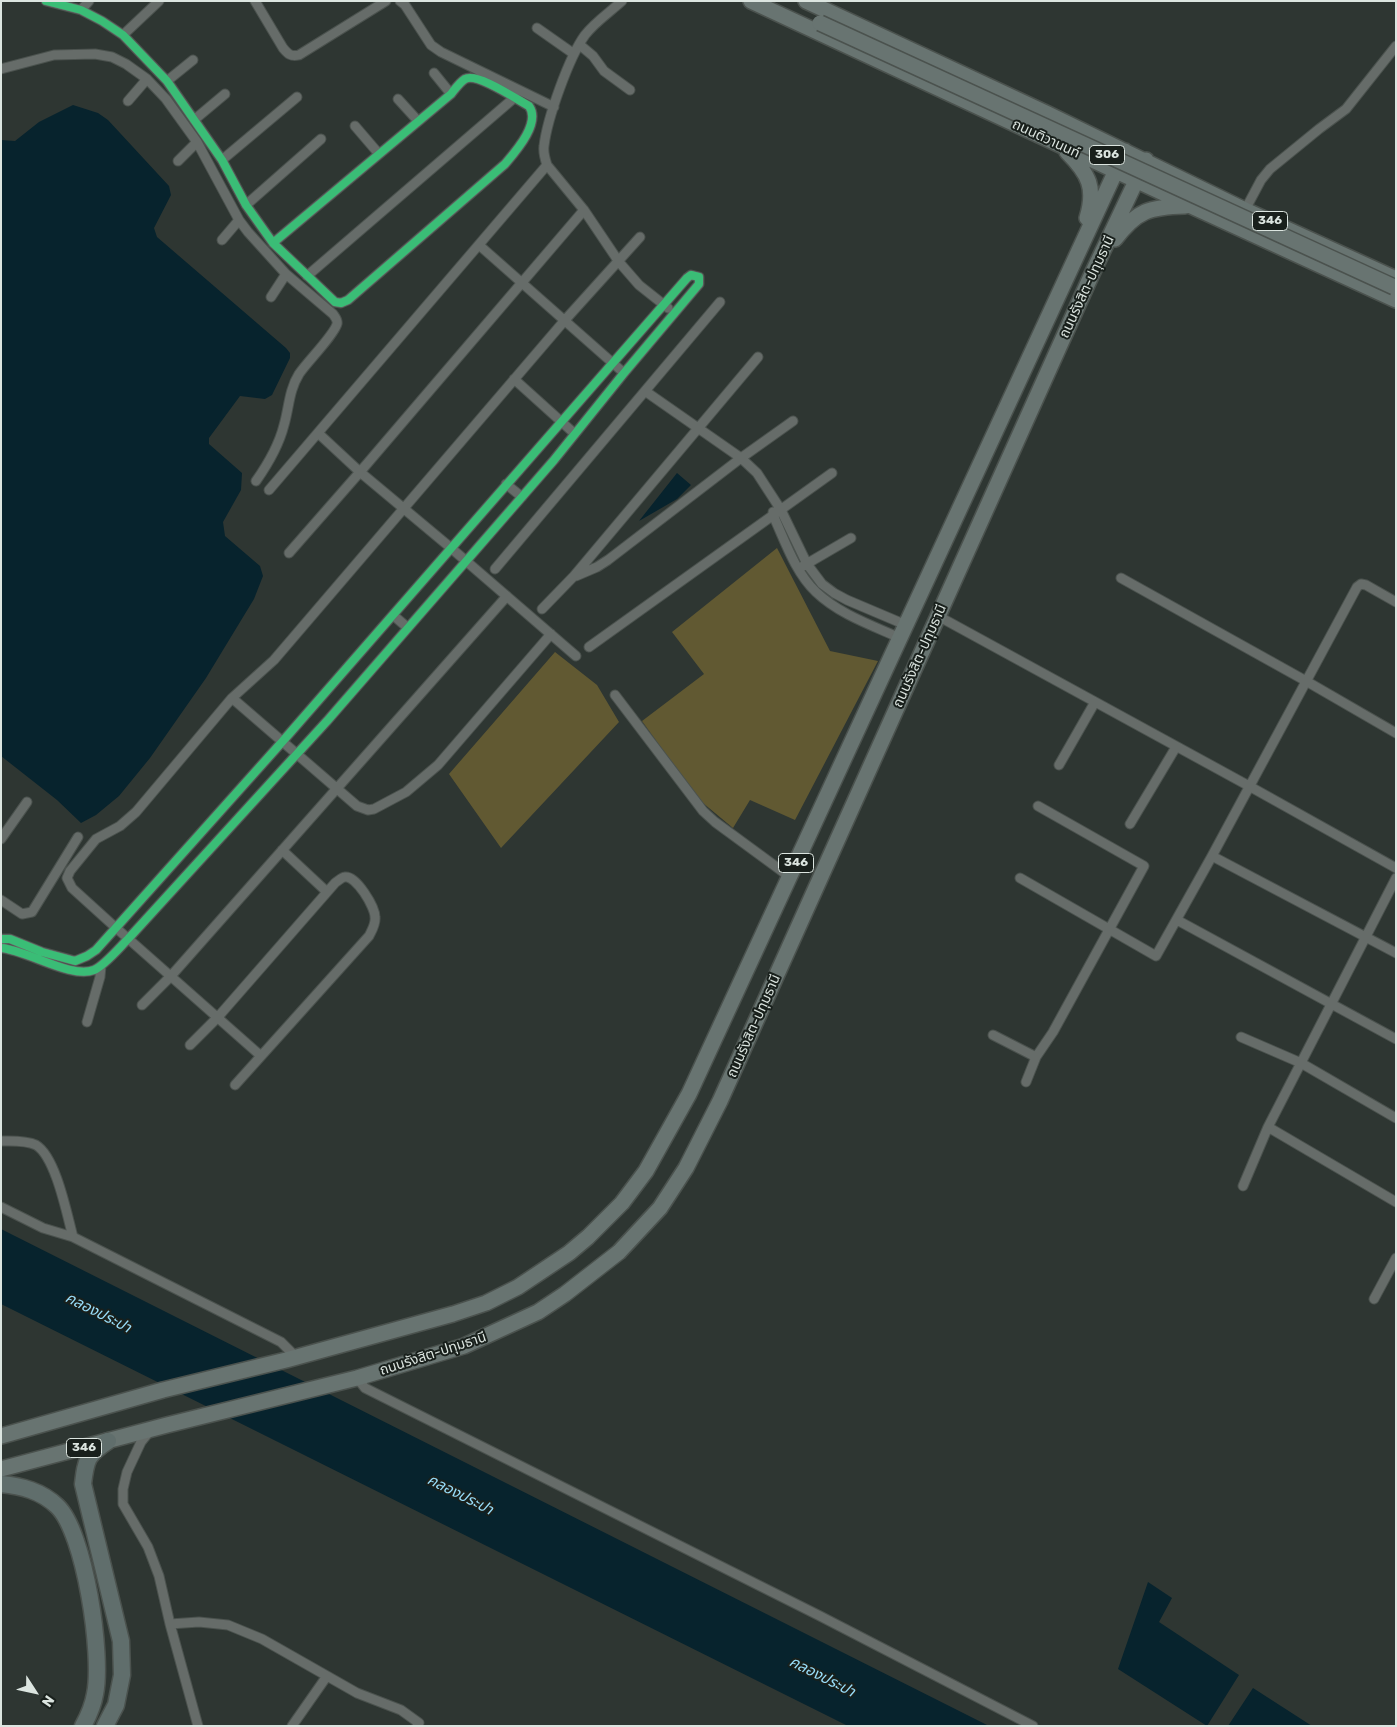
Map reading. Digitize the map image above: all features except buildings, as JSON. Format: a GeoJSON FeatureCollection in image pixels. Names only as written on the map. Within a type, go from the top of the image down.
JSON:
{"type":"FeatureCollection","features":[{"type":"Feature","properties":{"kind":"highway"},"geometry":{"type":"LineString","coordinates":[[105,1726],[116,1705],[122,1675],[121,1641],[83,1484],[85,1466],[92,1452],[108,1441]]}},
{"type":"Feature","properties":{"kind":"highway"},"geometry":{"type":"LineString","coordinates":[[1,1484],[22,1486],[41,1495],[58,1507],[70,1526],[80,1552],[97,1645],[95,1693],[90,1713],[83,1726]]}},
{"type":"Feature","properties":{"kind":"main road","name":"ถนนติวานนท์"},"geometry":{"type":"LineString","coordinates":[[751,1],[1248,232],[1395,288]]}},
{"type":"Feature","properties":{"kind":"main road","name":"306"},"geometry":{"type":"LineString","coordinates":[[768,1],[820,23],[1395,288]]}},
{"type":"Feature","properties":{"kind":"main road","name":"ถนนติวานนท์"},"geometry":{"type":"LineString","coordinates":[[806,1],[1146,160],[1395,288]]}},
{"type":"Feature","properties":{"kind":"main road"},"geometry":{"type":"LineString","coordinates":[[1015,124],[1025,121],[1028,116],[1029,111],[1024,104]]}},
{"type":"Feature","properties":{"kind":"main road","name":"306"},"geometry":{"type":"LineString","coordinates":[[1060,146],[1083,169],[1091,189],[1090,209],[1072,265]]}},
{"type":"Feature","properties":{"kind":"main road","name":"ถนนรังสิต-ปทุมธานี"},"geometry":{"type":"LineString","coordinates":[[1,1436],[163,1390],[291,1359],[486,1303],[518,1288],[545,1271],[588,1237],[634,1188],[660,1147],[689,1094],[1125,151]]}},
{"type":"Feature","properties":{"kind":"main road","name":"ถนนรังสิต-ปทุมธานี"},"geometry":{"type":"LineString","coordinates":[[1,1469],[167,1425],[324,1387],[464,1346],[538,1312],[565,1294],[618,1252],[660,1208],[686,1168],[716,1109],[1091,276],[1146,160]]}},
{"type":"Feature","properties":{"kind":"main road"},"geometry":{"type":"LineString","coordinates":[[1091,276],[1125,226],[1136,216],[1151,208],[1189,205]]}},
{"type":"Feature","properties":{"kind":"main road"},"geometry":{"type":"LineString","coordinates":[[1245,210],[1242,225],[1248,232]]}},
{"type":"Feature","properties":{"kind":"main road"},"geometry":{"type":"LineString","coordinates":[[869,705],[893,716]]}},
{"type":"Feature","properties":{"kind":"street"},"geometry":{"type":"LineString","coordinates":[[46,1],[81,10],[102,21],[123,36],[167,81],[222,160],[246,205],[273,243],[335,302],[341,304],[348,300],[505,164],[516,152],[529,128],[533,117],[532,111],[528,106],[486,82],[471,77],[464,79],[451,94],[273,243]]}},
{"type":"Feature","properties":{"kind":"street"},"geometry":{"type":"LineString","coordinates":[[81,10],[90,1]]}},
{"type":"Feature","properties":{"kind":"street"},"geometry":{"type":"LineString","coordinates":[[123,36],[159,1]]}},
{"type":"Feature","properties":{"kind":"street"},"geometry":{"type":"LineString","coordinates":[[255,1],[282,48],[293,56],[299,55],[386,1]]}},
{"type":"Feature","properties":{"kind":"street"},"geometry":{"type":"LineString","coordinates":[[400,1],[404,4],[431,45],[441,52],[554,107]]}},
{"type":"Feature","properties":{"kind":"street"},"geometry":{"type":"LineString","coordinates":[[622,1],[593,26],[584,36],[574,54],[554,107],[543,147],[544,157],[547,165],[584,210],[619,262],[639,285],[674,313]]}},
{"type":"Feature","properties":{"kind":"street"},"geometry":{"type":"LineString","coordinates":[[537,28],[574,54]]}},
{"type":"Feature","properties":{"kind":"street"},"geometry":{"type":"LineString","coordinates":[[580,45],[593,56],[604,72],[630,90]]}},
{"type":"Feature","properties":{"kind":"street"},"geometry":{"type":"LineString","coordinates":[[1245,210],[1261,180],[1270,169],[1344,111],[1396,46]]}},
{"type":"Feature","properties":{"kind":"street"},"geometry":{"type":"LineString","coordinates":[[1,69],[54,55],[95,54],[112,57],[126,64],[147,79],[166,99],[197,142],[239,220],[248,232],[286,274],[334,314],[337,324],[297,379],[291,391],[284,427],[267,465],[256,480]]}},
{"type":"Feature","properties":{"kind":"street"},"geometry":{"type":"LineString","coordinates":[[167,81],[193,60]]}},
{"type":"Feature","properties":{"kind":"street"},"geometry":{"type":"LineString","coordinates":[[434,73],[451,94]]}},
{"type":"Feature","properties":{"kind":"street"},"geometry":{"type":"LineString","coordinates":[[128,102],[147,79]]}},
{"type":"Feature","properties":{"kind":"street"},"geometry":{"type":"LineString","coordinates":[[194,120],[225,94]]}},
{"type":"Feature","properties":{"kind":"street"},"geometry":{"type":"LineString","coordinates":[[222,160],[298,97]]}},
{"type":"Feature","properties":{"kind":"street"},"geometry":{"type":"LineString","coordinates":[[308,276],[514,98]]}},
{"type":"Feature","properties":{"kind":"street"},"geometry":{"type":"LineString","coordinates":[[398,99],[418,121]]}},
{"type":"Feature","properties":{"kind":"street"},"geometry":{"type":"LineString","coordinates":[[355,126],[379,154]]}},
{"type":"Feature","properties":{"kind":"street"},"geometry":{"type":"LineString","coordinates":[[246,205],[321,139]]}},
{"type":"Feature","properties":{"kind":"street"},"geometry":{"type":"LineString","coordinates":[[178,161],[197,142]]}},
{"type":"Feature","properties":{"kind":"street"},"geometry":{"type":"LineString","coordinates":[[269,490],[547,165]]}},
{"type":"Feature","properties":{"kind":"street"},"geometry":{"type":"LineString","coordinates":[[289,553],[584,210]]}},
{"type":"Feature","properties":{"kind":"street"},"geometry":{"type":"LineString","coordinates":[[222,240],[239,220]]}},
{"type":"Feature","properties":{"kind":"street"},"geometry":{"type":"LineString","coordinates":[[261,1056],[72,888],[67,878],[70,871],[96,840],[120,826],[136,812],[232,698],[274,660],[565,320],[640,237]]}},
{"type":"Feature","properties":{"kind":"street"},"geometry":{"type":"LineString","coordinates":[[479,245],[624,373]]}},
{"type":"Feature","properties":{"kind":"street"},"geometry":{"type":"LineString","coordinates":[[271,298],[286,274]]}},
{"type":"Feature","properties":{"kind":"street"},"geometry":{"type":"LineString","coordinates":[[1,938],[10,939],[42,952],[74,961],[96,950],[282,742],[687,278],[691,274],[699,277],[699,284],[522,497],[296,754],[128,939],[101,966],[95,970],[85,972],[68,969],[12,949],[1,948]]}},
{"type":"Feature","properties":{"kind":"street"},"geometry":{"type":"LineString","coordinates":[[495,569],[720,302]]}},
{"type":"Feature","properties":{"kind":"street"},"geometry":{"type":"LineString","coordinates":[[542,608],[574,576],[758,357]]}},
{"type":"Feature","properties":{"kind":"street"},"geometry":{"type":"LineString","coordinates":[[514,379],[575,434]]}},
{"type":"Feature","properties":{"kind":"street"},"geometry":{"type":"LineString","coordinates":[[645,391],[741,458],[758,473],[781,510],[815,591],[831,604],[860,620],[903,631]]}},
{"type":"Feature","properties":{"kind":"street"},"geometry":{"type":"LineString","coordinates":[[574,576],[597,567],[608,560],[741,458],[793,421]]}},
{"type":"Feature","properties":{"kind":"street"},"geometry":{"type":"LineString","coordinates":[[318,433],[360,472],[466,560],[576,656]]}},
{"type":"Feature","properties":{"kind":"street"},"geometry":{"type":"LineString","coordinates":[[589,647],[832,473]]}},
{"type":"Feature","properties":{"kind":"street"},"geometry":{"type":"LineString","coordinates":[[506,484],[522,497]]}},
{"type":"Feature","properties":{"kind":"street"},"geometry":{"type":"LineString","coordinates":[[773,499],[773,515],[803,566],[834,593],[903,631]]}},
{"type":"Feature","properties":{"kind":"street"},"geometry":{"type":"LineString","coordinates":[[803,566],[851,538]]}},
{"type":"Feature","properties":{"kind":"street"},"geometry":{"type":"LineString","coordinates":[[1120,578],[1396,733]]}},
{"type":"Feature","properties":{"kind":"street"},"geometry":{"type":"LineString","coordinates":[[1020,878],[1156,956],[1357,587],[1360,584],[1396,602]]}},
{"type":"Feature","properties":{"kind":"street"},"geometry":{"type":"LineString","coordinates":[[142,1005],[171,976],[507,596]]}},
{"type":"Feature","properties":{"kind":"street"},"geometry":{"type":"LineString","coordinates":[[393,615],[408,628]]}},
{"type":"Feature","properties":{"kind":"street"},"geometry":{"type":"LineString","coordinates":[[938,616],[1396,868]]}},
{"type":"Feature","properties":{"kind":"street"},"geometry":{"type":"LineString","coordinates":[[232,698],[357,806],[368,810],[374,809],[406,792],[438,765],[551,634]]}},
{"type":"Feature","properties":{"kind":"street"},"geometry":{"type":"LineString","coordinates":[[615,695],[703,812],[790,877]]}},
{"type":"Feature","properties":{"kind":"street"},"geometry":{"type":"LineString","coordinates":[[1059,765],[1095,702]]}},
{"type":"Feature","properties":{"kind":"street"},"geometry":{"type":"LineString","coordinates":[[1130,824],[1176,747]]}},
{"type":"Feature","properties":{"kind":"street"},"geometry":{"type":"LineString","coordinates":[[1,839],[27,802]]}},
{"type":"Feature","properties":{"kind":"street"},"geometry":{"type":"LineString","coordinates":[[1026,1082],[1036,1056],[1053,1032],[1144,866],[1038,806]]}},
{"type":"Feature","properties":{"kind":"street"},"geometry":{"type":"LineString","coordinates":[[1,900],[22,914],[32,912],[78,837]]}},
{"type":"Feature","properties":{"kind":"street"},"geometry":{"type":"LineString","coordinates":[[282,850],[326,892]]}},
{"type":"Feature","properties":{"kind":"street"},"geometry":{"type":"LineString","coordinates":[[1212,856],[1396,953]]}},
{"type":"Feature","properties":{"kind":"street"},"geometry":{"type":"LineString","coordinates":[[190,1045],[218,1017],[335,883],[344,876],[356,880],[372,905],[376,916],[369,936],[235,1085]]}},
{"type":"Feature","properties":{"kind":"street"},"geometry":{"type":"LineString","coordinates":[[1243,1186],[1268,1127],[1396,878]]}},
{"type":"Feature","properties":{"kind":"street"},"geometry":{"type":"LineString","coordinates":[[1177,920],[1396,1039]]}},
{"type":"Feature","properties":{"kind":"street"},"geometry":{"type":"LineString","coordinates":[[87,1022],[99,984],[101,966]]}},
{"type":"Feature","properties":{"kind":"street"},"geometry":{"type":"LineString","coordinates":[[993,1035],[1036,1056]]}},
{"type":"Feature","properties":{"kind":"street"},"geometry":{"type":"LineString","coordinates":[[1241,1037],[1301,1063],[1396,1118]]}},
{"type":"Feature","properties":{"kind":"street"},"geometry":{"type":"LineString","coordinates":[[1268,1127],[1396,1202]]}},
{"type":"Feature","properties":{"kind":"street"},"geometry":{"type":"LineString","coordinates":[[1,1141],[17,1141],[36,1146],[47,1157],[54,1170],[74,1237]]}},
{"type":"Feature","properties":{"kind":"street"},"geometry":{"type":"LineString","coordinates":[[1,1207],[43,1228],[74,1237],[281,1342],[291,1359]]}},
{"type":"Feature","properties":{"kind":"street"},"geometry":{"type":"LineString","coordinates":[[1374,1298],[1396,1258]]}},
{"type":"Feature","properties":{"kind":"street"},"geometry":{"type":"LineString","coordinates":[[357,1378],[365,1388],[812,1612],[1033,1726]]}},
{"type":"Feature","properties":{"kind":"street"},"geometry":{"type":"LineString","coordinates":[[150,1430],[141,1442],[127,1472],[123,1489],[123,1504],[148,1547],[157,1569],[198,1726]]}},
{"type":"Feature","properties":{"kind":"street"},"geometry":{"type":"LineString","coordinates":[[170,1624],[199,1622],[228,1625],[262,1639],[358,1693],[401,1710],[419,1723],[417,1726]]}},
{"type":"Feature","properties":{"kind":"street"},"geometry":{"type":"LineString","coordinates":[[292,1726],[327,1676]]}},
{"type":"Feature","properties":{"kind":"shaded area"},"geometry":{"type":"Polygon","coordinates":[[[777,548],[830,651],[878,661],[795,820],[750,800],[733,828],[697,798],[642,721],[704,674],[672,632],[777,548]]]}},
{"type":"Feature","properties":{"kind":"shaded area"},"geometry":{"type":"Polygon","coordinates":[[[555,652],[597,685],[619,722],[501,848],[449,774],[555,652]]]}},
{"type":"Feature","properties":{"kind":"water"},"geometry":{"type":"Polygon","coordinates":[[[73,105],[98,113],[108,120],[169,186],[171,195],[154,228],[157,237],[290,353],[290,358],[272,395],[265,399],[240,396],[209,438],[209,444],[242,473],[241,490],[223,522],[225,536],[260,566],[263,576],[254,599],[206,678],[150,758],[119,796],[96,815],[81,823],[57,800],[1,756],[1,140],[15,141],[39,122],[73,105]]]}},
{"type":"Feature","properties":{"kind":"water"},"geometry":{"type":"Polygon","coordinates":[[[677,473],[691,485],[677,499],[639,521],[677,473]]]}},
{"type":"Feature","properties":{"kind":"water","name":"คลองประปา"},"geometry":{"type":"Polygon","coordinates":[[[1,1229],[989,1726],[848,1726],[1,1304],[1,1229]]]}},
{"type":"Feature","properties":{"kind":"water"},"geometry":{"type":"Polygon","coordinates":[[[1148,1582],[1172,1598],[1159,1622],[1239,1675],[1207,1726],[1118,1669],[1148,1582]]]}},
{"type":"Feature","properties":{"kind":"water"},"geometry":{"type":"Polygon","coordinates":[[[1253,1688],[1312,1726],[1228,1726],[1253,1688]]]}},
{"type":"Feature","properties":{"kind":"cycle path"},"geometry":{"type":"LineString","coordinates":[[46,1],[81,10],[123,35],[167,81],[222,160],[246,205],[273,243],[335,302],[341,303],[348,300],[505,164],[521,144],[530,128],[532,113],[529,106],[478,79],[465,79],[451,94],[273,243]]}},
{"type":"Feature","properties":{"kind":"cycle path"},"geometry":{"type":"LineString","coordinates":[[1,939],[10,939],[42,952],[75,961],[96,950],[282,742],[687,278],[691,275],[699,277],[699,284],[554,460],[327,721],[107,961],[94,970],[84,972],[73,971],[1,948]]}}]}
